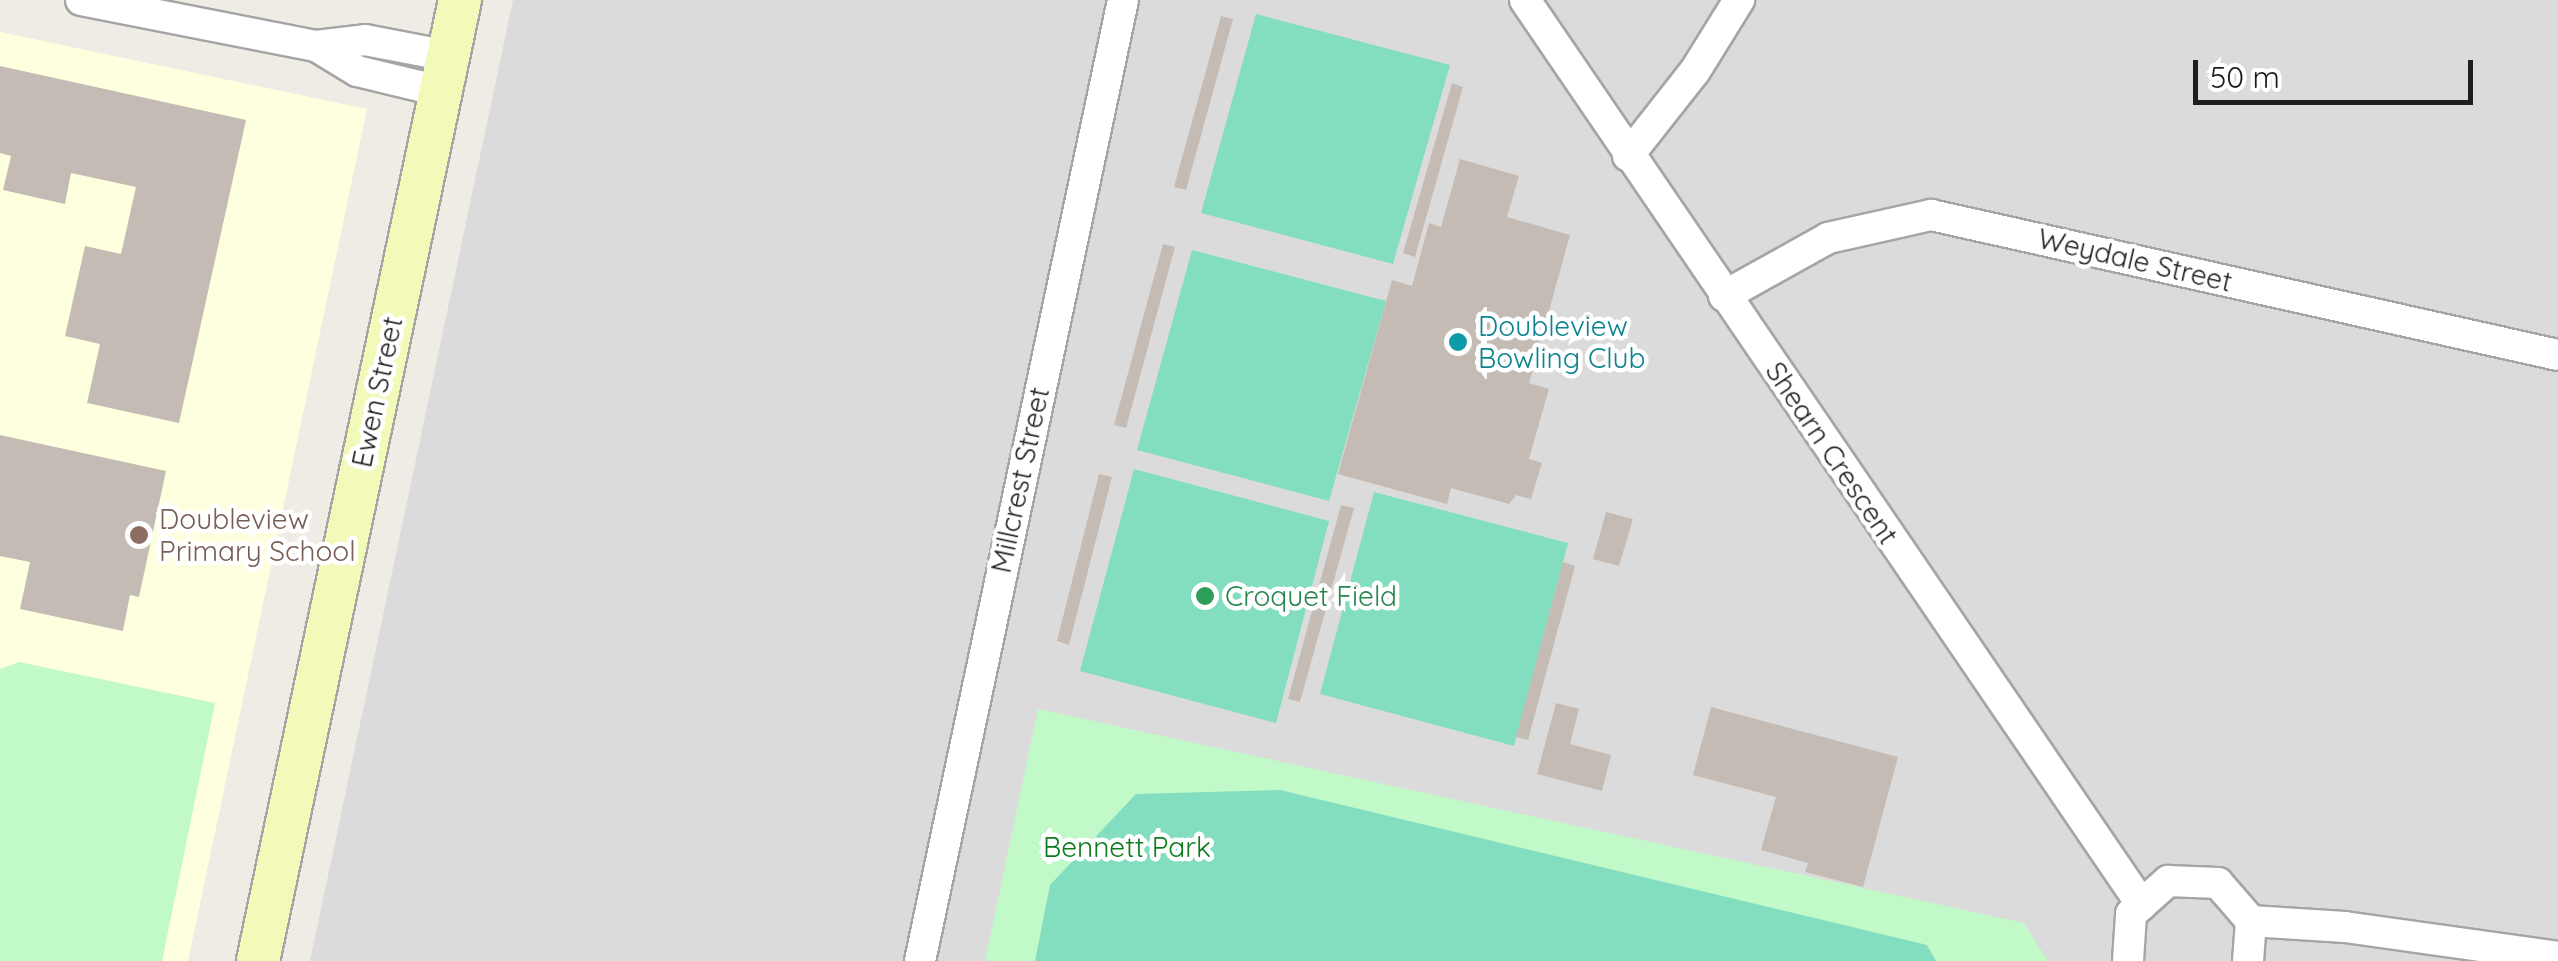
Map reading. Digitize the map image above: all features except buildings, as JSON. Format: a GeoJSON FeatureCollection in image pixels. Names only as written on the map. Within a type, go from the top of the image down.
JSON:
{"type":"FeatureCollection","features":[{"type":"Feature","properties":{"kind":"main road","name":"Ewen Street"},"geometry":{"type":"LineString","coordinates":[[258,961],[460,0]]}},
{"type":"Feature","properties":{"kind":"street"},"geometry":{"type":"LineString","coordinates":[[80,0],[316,46],[357,71],[444,74]]}},
{"type":"Feature","properties":{"kind":"street","name":"Millcrest Street"},"geometry":{"type":"LineString","coordinates":[[920,961],[1123,0]]}},
{"type":"Feature","properties":{"kind":"street","name":"Shearn Crescent"},"geometry":{"type":"LineString","coordinates":[[1525,0],[2142,904]]}},
{"type":"Feature","properties":{"kind":"street"},"geometry":{"type":"LineString","coordinates":[[1628,156],[1695,71],[1739,0]]}},
{"type":"Feature","properties":{"kind":"street","name":"Weydale Street"},"geometry":{"type":"LineString","coordinates":[[1724,296],[1828,238],[1931,214],[2558,356]]}},
{"type":"Feature","properties":{"kind":"street"},"geometry":{"type":"LineString","coordinates":[[2128,961],[2131,914],[2168,880],[2218,884],[2251,921],[2345,927],[2558,958]]}},
{"type":"Feature","properties":{"kind":"street"},"geometry":{"type":"LineString","coordinates":[[2248,961],[2251,921]]}},
{"type":"Feature","properties":{"kind":"shaded area"},"geometry":{"type":"Polygon","coordinates":[[[513,0],[2558,0],[2558,961],[310,961],[513,0]]]}},
{"type":"Feature","properties":{"kind":"shaded area","name":"Doubleview Primary School"},"geometry":{"type":"Polygon","coordinates":[[[0,32],[367,109],[188,961],[0,961],[0,32]]]}},
{"type":"Feature","properties":{"kind":"green space"},"geometry":{"type":"Polygon","coordinates":[[[1256,14],[1450,65],[1393,264],[1201,213],[1256,14]]]}},
{"type":"Feature","properties":{"kind":"green space","name":"Croquet Field"},"geometry":{"type":"Polygon","coordinates":[[[1192,250],[1386,301],[1329,501],[1137,450],[1192,250]]]}},
{"type":"Feature","properties":{"kind":"green space","name":"Croquet Field"},"geometry":{"type":"Polygon","coordinates":[[[1134,469],[1329,521],[1276,723],[1080,671],[1134,469]]]}},
{"type":"Feature","properties":{"kind":"green space","name":"Croquet Field"},"geometry":{"type":"Polygon","coordinates":[[[1374,492],[1568,543],[1514,746],[1320,694],[1374,492]]]}},
{"type":"Feature","properties":{"kind":"green space"},"geometry":{"type":"Polygon","coordinates":[[[19,662],[215,703],[162,961],[0,961],[0,669],[19,662]]]}},
{"type":"Feature","properties":{"kind":"green space","name":"Bennett Park"},"geometry":{"type":"Polygon","coordinates":[[[1038,709],[2024,923],[2048,961],[985,961],[1038,709]]]}},
{"type":"Feature","properties":{"kind":"green space","name":"Bennett Park"},"geometry":{"type":"Polygon","coordinates":[[[1280,790],[1927,945],[1936,961],[1035,961],[1050,885],[1136,794],[1280,790]]]}},
{"type":"Feature","properties":{"kind":"place","name":"Doubleview Bowling Club"},"geometry":{"type":"Point","coordinates":[1458,342]}},
{"type":"Feature","properties":{"kind":"place","name":"Doubleview Primary School"},"geometry":{"type":"Point","coordinates":[139,535]}},
{"type":"Feature","properties":{"kind":"place","name":"Croquet Field"},"geometry":{"type":"Point","coordinates":[1205,596]}}]}
